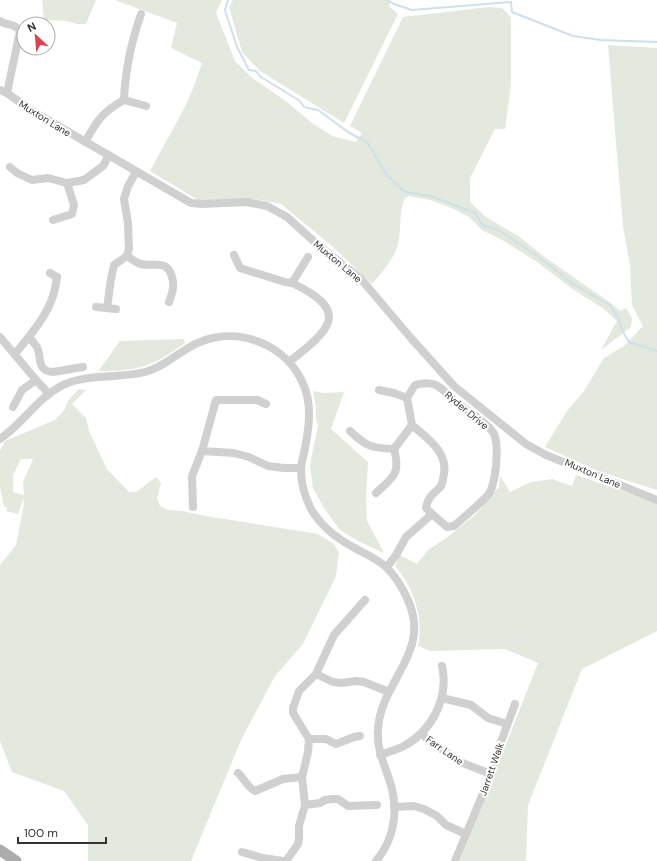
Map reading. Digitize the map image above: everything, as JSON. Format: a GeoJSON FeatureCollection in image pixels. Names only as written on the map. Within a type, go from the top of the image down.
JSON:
{"type":"FeatureCollection","features":[{"type":"Feature","properties":{"kind":"main road"},"geometry":{"type":"LineString","coordinates":[[0,850],[16,861]]}},
{"type":"Feature","properties":{"kind":"street"},"geometry":{"type":"LineString","coordinates":[[124,100],[124,79],[129,52],[141,14]]}},
{"type":"Feature","properties":{"kind":"street","name":"Muxton Lane"},"geometry":{"type":"LineString","coordinates":[[0,21],[2,23],[13,25],[18,28],[20,32],[3,91],[29,110],[191,203],[246,202],[267,206],[287,217],[318,245],[361,279],[454,386],[526,444],[546,455],[657,500]]}},
{"type":"Feature","properties":{"kind":"street"},"geometry":{"type":"LineString","coordinates":[[136,28],[146,30]]}},
{"type":"Feature","properties":{"kind":"street"},"geometry":{"type":"LineString","coordinates":[[85,142],[97,121],[111,107],[124,100],[146,106]]}},
{"type":"Feature","properties":{"kind":"street"},"geometry":{"type":"LineString","coordinates":[[14,170],[32,180],[48,178],[67,183],[84,180],[103,166],[109,155]]}},
{"type":"Feature","properties":{"kind":"street"},"geometry":{"type":"LineString","coordinates":[[107,308],[110,279],[114,266],[127,256],[128,223],[124,199],[128,186],[136,172]]}},
{"type":"Feature","properties":{"kind":"street"},"geometry":{"type":"LineString","coordinates":[[53,220],[72,214],[74,205],[67,183]]}},
{"type":"Feature","properties":{"kind":"street"},"geometry":{"type":"LineString","coordinates":[[234,255],[237,270],[292,283],[313,294],[320,299],[327,308],[330,317],[327,325],[314,342],[289,362]]}},
{"type":"Feature","properties":{"kind":"street"},"geometry":{"type":"LineString","coordinates":[[127,256],[139,264],[166,266],[171,271],[174,282],[169,302]]}},
{"type":"Feature","properties":{"kind":"street"},"geometry":{"type":"LineString","coordinates":[[292,283],[308,257]]}},
{"type":"Feature","properties":{"kind":"street"},"geometry":{"type":"LineString","coordinates":[[15,354],[39,323],[48,307],[53,296],[56,275]]}},
{"type":"Feature","properties":{"kind":"street"},"geometry":{"type":"LineString","coordinates":[[96,307],[116,309]]}},
{"type":"Feature","properties":{"kind":"street"},"geometry":{"type":"LineString","coordinates":[[0,337],[49,394]]}},
{"type":"Feature","properties":{"kind":"street"},"geometry":{"type":"LineString","coordinates":[[29,337],[37,348],[40,362],[44,369],[48,372],[77,365]]}},
{"type":"Feature","properties":{"kind":"street"},"geometry":{"type":"LineString","coordinates":[[0,439],[49,394],[61,386],[75,381],[148,372],[199,342],[213,338],[236,337],[256,340],[282,355],[289,362],[304,386],[309,406],[309,424],[301,468],[305,495],[310,508],[328,531],[387,567],[399,582],[408,599],[414,620],[414,632],[409,656],[388,692],[379,718],[378,740],[380,755],[392,789],[394,806],[393,827],[389,842],[376,861]]}},
{"type":"Feature","properties":{"kind":"street"},"geometry":{"type":"LineString","coordinates":[[13,407],[22,390],[36,380]]}},
{"type":"Feature","properties":{"kind":"street","name":"Ryder Drive"},"geometry":{"type":"LineString","coordinates":[[407,398],[415,385],[426,382],[435,384],[465,409],[484,422],[494,433],[497,460],[489,493],[454,526],[447,527],[432,514]]}},
{"type":"Feature","properties":{"kind":"street"},"geometry":{"type":"LineString","coordinates":[[379,390],[394,393],[407,398],[412,425],[442,454],[445,470],[442,484],[428,500],[426,508],[432,514],[406,537],[387,567]]}},
{"type":"Feature","properties":{"kind":"street"},"geometry":{"type":"LineString","coordinates":[[193,507],[192,476],[202,451],[216,400],[257,400],[266,404]]}},
{"type":"Feature","properties":{"kind":"street"},"geometry":{"type":"LineString","coordinates":[[376,493],[392,477],[397,467],[394,449],[412,425]]}},
{"type":"Feature","properties":{"kind":"street"},"geometry":{"type":"LineString","coordinates":[[350,431],[359,440],[373,448],[394,449]]}},
{"type":"Feature","properties":{"kind":"street"},"geometry":{"type":"LineString","coordinates":[[202,451],[234,453],[249,457],[268,466],[301,468]]}},
{"type":"Feature","properties":{"kind":"street"},"geometry":{"type":"LineString","coordinates":[[242,852],[263,858],[285,861],[298,844],[299,826],[305,805],[302,777],[308,752],[309,739],[308,734],[293,713],[293,708],[299,691],[316,674],[334,635],[365,600]]}},
{"type":"Feature","properties":{"kind":"street","name":"Farr Lane"},"geometry":{"type":"LineString","coordinates":[[380,755],[404,746],[422,734],[438,710],[442,698],[444,679],[442,666]]}},
{"type":"Feature","properties":{"kind":"street"},"geometry":{"type":"LineString","coordinates":[[316,674],[333,682],[364,682],[388,692]]}},
{"type":"Feature","properties":{"kind":"street"},"geometry":{"type":"LineString","coordinates":[[442,698],[471,705],[488,718],[507,724]]}},
{"type":"Feature","properties":{"kind":"street","name":"Jarrett Walk"},"geometry":{"type":"LineString","coordinates":[[455,861],[491,774],[515,704]]}},
{"type":"Feature","properties":{"kind":"street","name":"Farr Lane"},"geometry":{"type":"LineString","coordinates":[[422,734],[460,762],[491,774]]}},
{"type":"Feature","properties":{"kind":"street"},"geometry":{"type":"LineString","coordinates":[[309,739],[326,739],[336,744],[360,736]]}},
{"type":"Feature","properties":{"kind":"street"},"geometry":{"type":"LineString","coordinates":[[238,773],[249,788],[254,791],[283,779],[302,777]]}},
{"type":"Feature","properties":{"kind":"street"},"geometry":{"type":"LineString","coordinates":[[305,805],[320,803],[325,800],[332,799],[338,799],[348,806],[377,805]]}},
{"type":"Feature","properties":{"kind":"street"},"geometry":{"type":"LineString","coordinates":[[394,806],[414,806],[424,809],[437,816],[446,825],[466,834]]}},
{"type":"Feature","properties":{"kind":"shaded area"},"geometry":{"type":"Polygon","coordinates":[[[42,0],[96,0],[86,24],[56,21],[56,16],[44,16],[42,0]]]}},
{"type":"Feature","properties":{"kind":"shaded area"},"geometry":{"type":"Polygon","coordinates":[[[115,0],[222,0],[216,13],[235,61],[251,77],[287,102],[312,123],[332,136],[356,142],[362,133],[350,126],[403,17],[489,7],[502,8],[511,17],[511,85],[505,129],[495,129],[470,178],[470,202],[486,217],[518,236],[620,311],[626,308],[632,318],[631,327],[601,350],[617,321],[604,309],[574,290],[537,262],[504,241],[482,230],[469,217],[454,209],[430,200],[409,196],[405,198],[402,209],[397,249],[372,284],[332,246],[281,204],[254,199],[198,200],[150,171],[186,105],[202,63],[171,48],[177,23],[115,0]]]}},
{"type":"Feature","properties":{"kind":"shaded area"},"geometry":{"type":"Polygon","coordinates":[[[233,0],[391,0],[389,6],[398,14],[344,123],[260,71],[242,52],[229,7],[233,0]]]}},
{"type":"Feature","properties":{"kind":"shaded area"},"geometry":{"type":"Polygon","coordinates":[[[608,45],[657,48],[657,490],[598,471],[545,447],[567,411],[584,391],[604,358],[624,346],[643,326],[632,305],[630,265],[623,227],[608,45]]]}},
{"type":"Feature","properties":{"kind":"shaded area"},"geometry":{"type":"Polygon","coordinates":[[[183,339],[185,343],[174,351],[145,366],[114,371],[99,370],[120,341],[183,339]]]}},
{"type":"Feature","properties":{"kind":"shaded area"},"geometry":{"type":"Polygon","coordinates":[[[79,389],[86,390],[72,404],[86,418],[89,431],[107,469],[129,492],[136,492],[156,477],[161,483],[157,499],[160,506],[168,510],[182,511],[318,534],[334,544],[339,552],[336,576],[303,644],[275,676],[241,740],[191,861],[88,861],[88,825],[64,791],[12,772],[0,741],[0,565],[16,545],[24,498],[18,514],[6,511],[7,507],[4,507],[0,487],[0,451],[5,441],[55,420],[65,409],[68,401],[79,389]],[[21,459],[13,475],[13,492],[24,495],[23,482],[33,459],[21,459]]]}},
{"type":"Feature","properties":{"kind":"shaded area"},"geometry":{"type":"Polygon","coordinates":[[[313,391],[324,393],[344,392],[331,429],[368,462],[366,497],[367,521],[384,553],[358,541],[340,530],[324,508],[313,488],[310,465],[318,425],[313,391]]]}},
{"type":"Feature","properties":{"kind":"shaded area"},"geometry":{"type":"Polygon","coordinates":[[[576,475],[657,503],[657,631],[582,669],[528,805],[526,861],[460,861],[538,663],[505,649],[430,651],[418,646],[420,625],[416,604],[402,574],[395,566],[400,555],[417,564],[428,550],[475,515],[499,487],[500,476],[510,492],[531,482],[552,479],[572,486],[576,475]]]}},
{"type":"Feature","properties":{"kind":"waterway"},"geometry":{"type":"LineString","coordinates":[[228,0],[225,10],[237,47],[249,70],[256,71],[261,77],[300,101],[304,107],[318,110],[348,132],[368,143],[386,174],[405,192],[431,196],[475,213],[483,225],[500,231],[539,257],[573,284],[610,305],[618,317],[623,332],[629,342],[657,351]]}},
{"type":"Feature","properties":{"kind":"waterway"},"geometry":{"type":"LineString","coordinates":[[387,0],[412,10],[511,2],[512,12],[573,36],[601,40],[657,42]]}}]}
